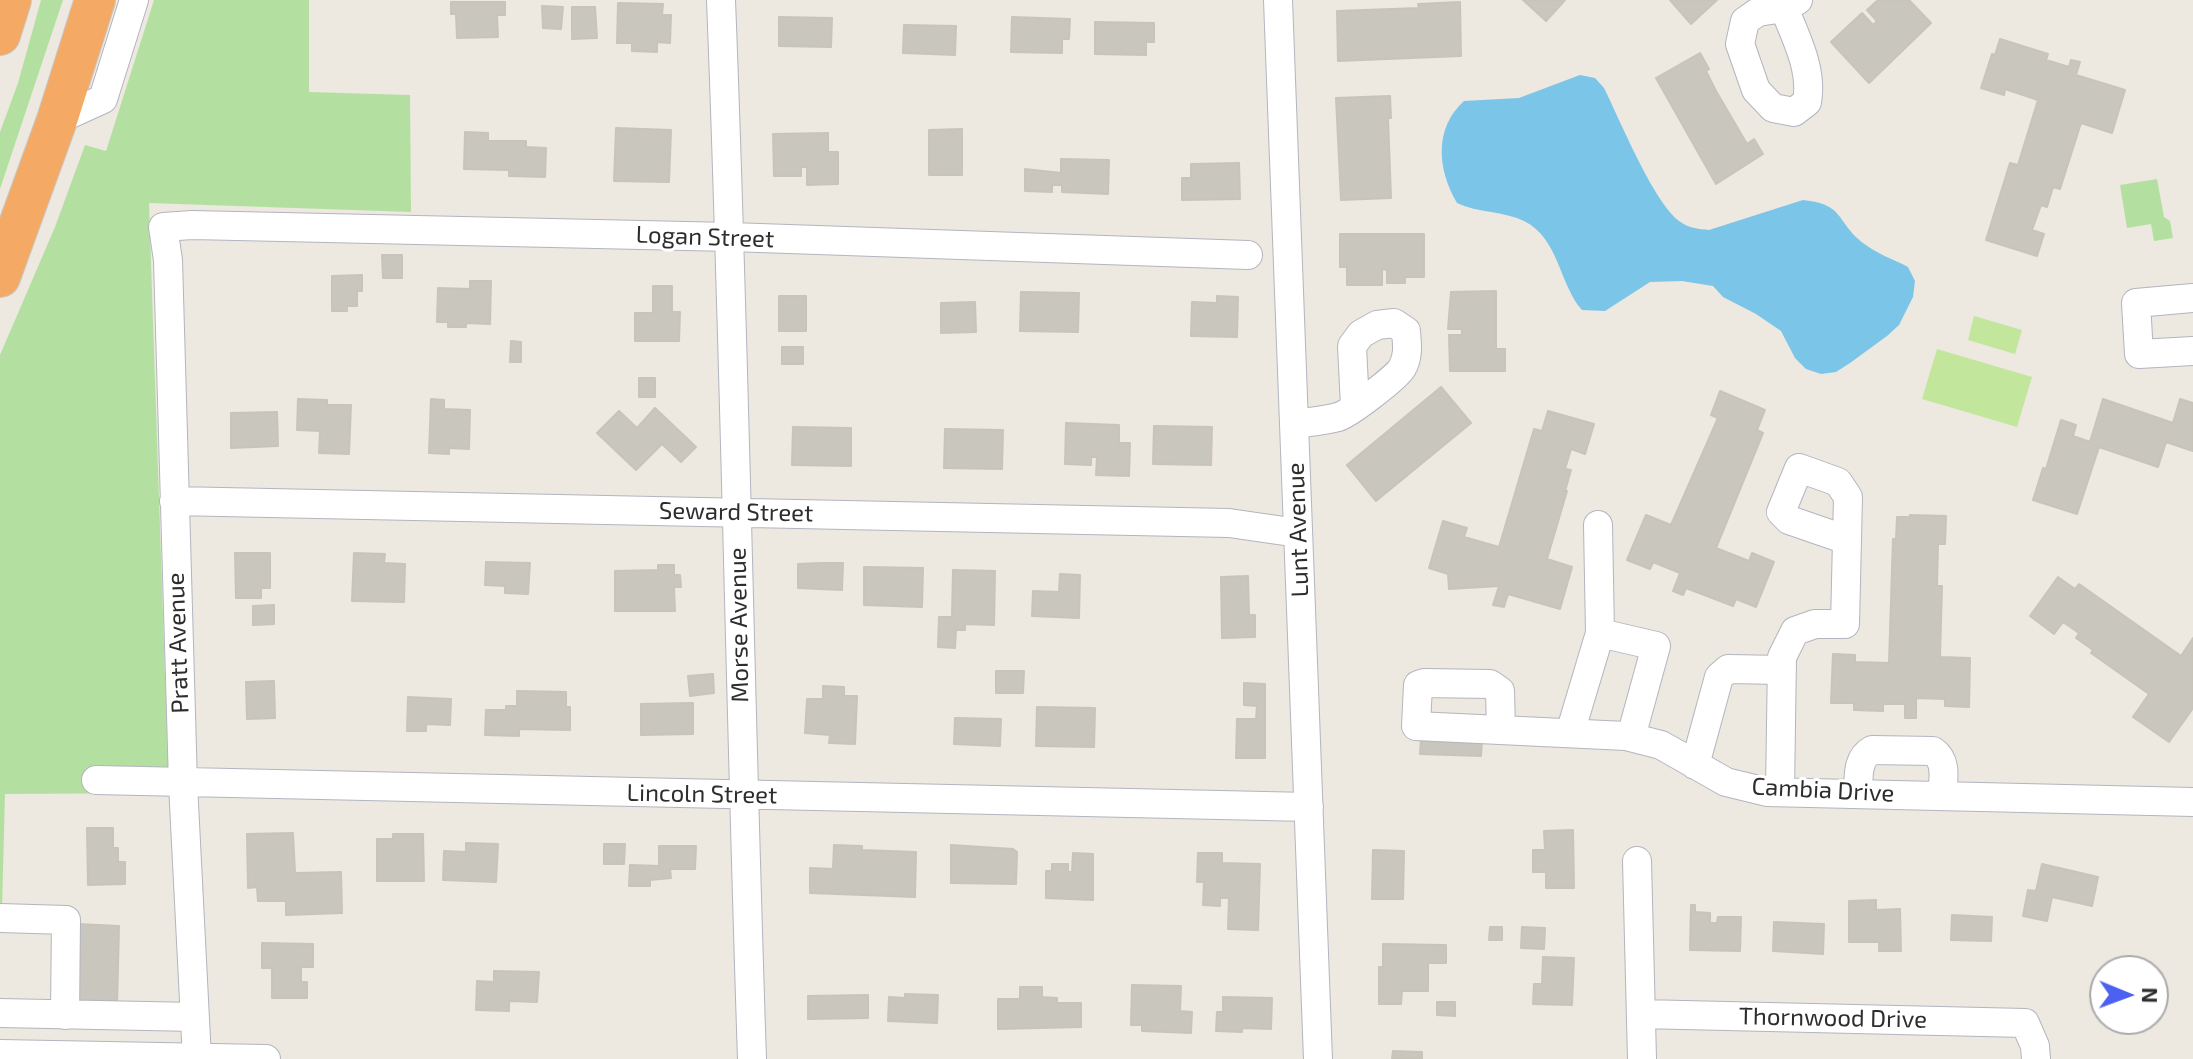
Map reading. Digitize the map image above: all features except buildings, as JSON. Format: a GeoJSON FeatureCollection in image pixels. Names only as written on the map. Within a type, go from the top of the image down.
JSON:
{"type":"FeatureCollection","features":[{"type":"Feature","properties":{"kind":"highway"},"geometry":{"type":"LineString","coordinates":[[0,35],[11,0]]}},
{"type":"Feature","properties":{"kind":"highway"},"geometry":{"type":"LineString","coordinates":[[0,277],[57,120],[95,0]]}},
{"type":"Feature","properties":{"kind":"street"},"geometry":{"type":"LineString","coordinates":[[57,120],[103,99],[134,0]]}},
{"type":"Feature","properties":{"kind":"street","name":"Morse Avenue"},"geometry":{"type":"LineString","coordinates":[[721,0],[731,237],[752,1059]]}},
{"type":"Feature","properties":{"kind":"street","name":"Lunt Avenue"},"geometry":{"type":"LineString","coordinates":[[1278,0],[1318,1059]]}},
{"type":"Feature","properties":{"kind":"street","name":"Logan Street"},"geometry":{"type":"LineString","coordinates":[[163,227],[192,225],[731,237],[1248,255]]}},
{"type":"Feature","properties":{"kind":"street","name":"Pratt Avenue"},"geometry":{"type":"LineString","coordinates":[[163,227],[168,260],[183,784],[197,1058]]}},
{"type":"Feature","properties":{"kind":"street"},"geometry":{"type":"LineString","coordinates":[[2193,298],[2136,303],[2139,354],[2193,351]]}},
{"type":"Feature","properties":{"kind":"street"},"geometry":{"type":"LineString","coordinates":[[1294,424],[1341,417],[1355,406]]}},
{"type":"Feature","properties":{"kind":"street","name":"Seward Street"},"geometry":{"type":"LineString","coordinates":[[174,501],[1229,523],[1298,533]]}},
{"type":"Feature","properties":{"kind":"street"},"geometry":{"type":"LineString","coordinates":[[1570,733],[1600,633],[1598,525]]}},
{"type":"Feature","properties":{"kind":"street"},"geometry":{"type":"LineString","coordinates":[[1780,792],[1782,657],[1795,631],[1815,624],[1845,624],[1847,540]]}},
{"type":"Feature","properties":{"kind":"street"},"geometry":{"type":"LineString","coordinates":[[1600,633],[1656,646],[1631,737]]}},
{"type":"Feature","properties":{"kind":"street"},"geometry":{"type":"LineString","coordinates":[[1695,765],[1719,677],[1728,669],[1782,670]]}},
{"type":"Feature","properties":{"kind":"street","name":"Cambia Drive"},"geometry":{"type":"LineString","coordinates":[[1501,730],[1500,691],[1490,684],[1418,685],[1416,726],[1631,737],[1661,745],[1726,782],[1767,792],[2193,802]]}},
{"type":"Feature","properties":{"kind":"street"},"geometry":{"type":"LineString","coordinates":[[1858,794],[1860,763],[1865,754],[1872,750],[1933,751],[1940,755],[1944,765],[1942,796]]}},
{"type":"Feature","properties":{"kind":"street","name":"Lincoln Street"},"geometry":{"type":"LineString","coordinates":[[96,780],[1309,807]]}},
{"type":"Feature","properties":{"kind":"street"},"geometry":{"type":"LineString","coordinates":[[1637,861],[1642,1059]]}},
{"type":"Feature","properties":{"kind":"street"},"geometry":{"type":"LineString","coordinates":[[10,918],[66,920],[65,1015]]}},
{"type":"Feature","properties":{"kind":"street"},"geometry":{"type":"LineString","coordinates":[[0,1013],[195,1017]]}},
{"type":"Feature","properties":{"kind":"street","name":"Thornwood Drive"},"geometry":{"type":"LineString","coordinates":[[1641,1014],[2025,1023],[2035,1046],[2036,1059]]}},
{"type":"Feature","properties":{"kind":"street"},"geometry":{"type":"LineString","coordinates":[[0,1054],[266,1059]]}},
{"type":"Feature","properties":{"kind":"green space"},"geometry":{"type":"Polygon","coordinates":[[[41,0],[63,0],[0,189],[0,132],[18,83],[41,0]]]}},
{"type":"Feature","properties":{"kind":"green space"},"geometry":{"type":"Polygon","coordinates":[[[154,0],[309,0],[309,92],[410,95],[411,212],[149,203],[169,793],[5,794],[0,908],[0,355],[55,227],[85,145],[106,151],[154,0]]]}},
{"type":"Feature","properties":{"kind":"green space"},"geometry":{"type":"Polygon","coordinates":[[[2157,179],[2164,217],[2170,221],[2173,238],[2154,241],[2151,224],[2127,228],[2120,185],[2157,179]]]}},
{"type":"Feature","properties":{"kind":"green space"},"geometry":{"type":"Polygon","coordinates":[[[1974,316],[2022,330],[2015,354],[1968,340],[1974,316]]]}},
{"type":"Feature","properties":{"kind":"green space"},"geometry":{"type":"Polygon","coordinates":[[[1937,349],[2032,377],[2017,427],[1922,399],[1937,349]]]}},
{"type":"Feature","properties":{"kind":"water"},"geometry":{"type":"Polygon","coordinates":[[[1580,75],[1595,78],[1604,88],[1648,179],[1679,221],[1690,227],[1709,230],[1803,200],[1826,205],[1863,243],[1908,267],[1915,281],[1913,297],[1899,325],[1836,372],[1821,374],[1806,369],[1795,358],[1781,331],[1723,297],[1713,286],[1682,281],[1650,282],[1605,311],[1582,310],[1568,288],[1552,250],[1536,229],[1516,218],[1457,203],[1445,177],[1442,149],[1447,124],[1464,101],[1519,98],[1580,75]]]}}]}
